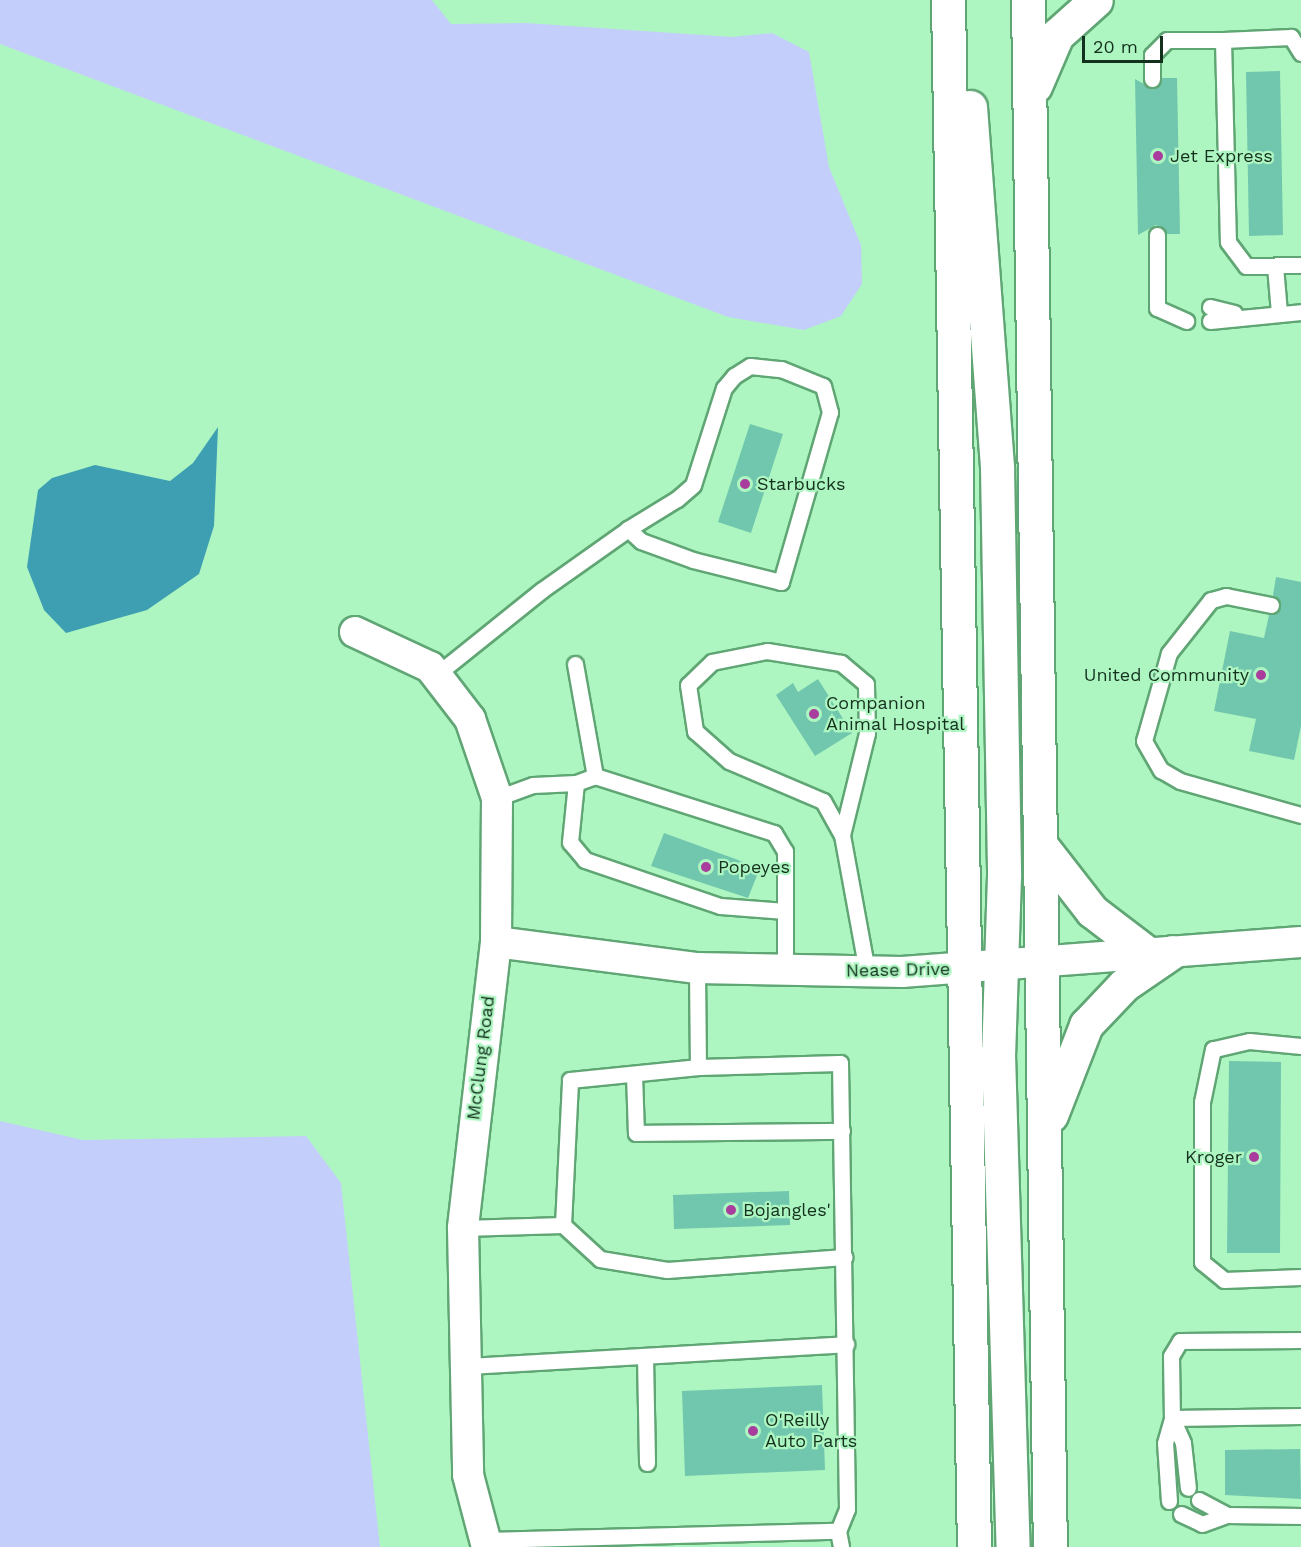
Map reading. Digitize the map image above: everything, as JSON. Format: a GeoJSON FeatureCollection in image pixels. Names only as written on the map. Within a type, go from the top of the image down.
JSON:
{"type":"FeatureCollection","features":[{"type":"Feature","properties":{"kind":"main road"},"geometry":{"type":"LineString","coordinates":[[1028,0],[1050,1547]]}},
{"type":"Feature","properties":{"kind":"main road"},"geometry":{"type":"LineString","coordinates":[[1030,99],[1057,35],[1096,0]]}},
{"type":"Feature","properties":{"kind":"main road"},"geometry":{"type":"LineString","coordinates":[[949,5],[970,102],[996,444],[1004,876],[1000,965],[1005,1414],[1013,1547]]}},
{"type":"Feature","properties":{"kind":"main road"},"geometry":{"type":"LineString","coordinates":[[949,5],[962,968],[974,1547]]}},
{"type":"Feature","properties":{"kind":"main road"},"geometry":{"type":"LineString","coordinates":[[1040,844],[1092,911],[1160,953],[1124,985],[1086,1025],[1044,1136]]}},
{"type":"Feature","properties":{"kind":"street","name":"McClung Road"},"geometry":{"type":"LineString","coordinates":[[355,632],[430,667],[470,719],[497,798],[496,942],[463,1228],[468,1475],[485,1544]]}},
{"type":"Feature","properties":{"kind":"street","name":"Nease Drive"},"geometry":{"type":"LineString","coordinates":[[496,942],[697,968],[867,971],[962,968],[1301,942]]}},
{"type":"Feature","properties":{"kind":"lane"},"geometry":{"type":"LineString","coordinates":[[1152,79],[1152,55],[1167,40],[1291,37],[1301,53]]}},
{"type":"Feature","properties":{"kind":"lane"},"geometry":{"type":"LineString","coordinates":[[1222,40],[1228,242],[1246,266],[1301,266]]}},
{"type":"Feature","properties":{"kind":"lane"},"geometry":{"type":"LineString","coordinates":[[1157,235],[1157,308],[1166,315],[1186,315]]}},
{"type":"Feature","properties":{"kind":"lane"},"geometry":{"type":"LineString","coordinates":[[1275,266],[1279,313]]}},
{"type":"Feature","properties":{"kind":"lane"},"geometry":{"type":"LineString","coordinates":[[1210,314],[1301,312]]}},
{"type":"Feature","properties":{"kind":"lane"},"geometry":{"type":"LineString","coordinates":[[436,675],[628,529],[693,485],[723,388],[734,376],[750,366],[782,369],[823,386],[830,412],[781,582],[693,560],[641,541],[628,529]]}},
{"type":"Feature","properties":{"kind":"lane"},"geometry":{"type":"LineString","coordinates":[[1271,605],[1226,596],[1211,600],[1169,653],[1144,741],[1161,770],[1180,781],[1301,815]]}},
{"type":"Feature","properties":{"kind":"lane"},"geometry":{"type":"LineString","coordinates":[[842,836],[867,733],[866,684],[841,663],[767,651],[712,662],[688,685],[695,731],[729,761],[823,801],[842,836],[867,971]]}},
{"type":"Feature","properties":{"kind":"lane"},"geometry":{"type":"LineString","coordinates":[[575,664],[595,776]]}},
{"type":"Feature","properties":{"kind":"lane"},"geometry":{"type":"LineString","coordinates":[[497,798],[533,784],[576,783],[595,776],[774,833],[785,851],[785,970]]}},
{"type":"Feature","properties":{"kind":"lane"},"geometry":{"type":"LineString","coordinates":[[576,783],[570,842],[585,860],[720,906],[785,911]]}},
{"type":"Feature","properties":{"kind":"lane"},"geometry":{"type":"LineString","coordinates":[[697,968],[698,1067]]}},
{"type":"Feature","properties":{"kind":"lane"},"geometry":{"type":"LineString","coordinates":[[1301,1046],[1249,1041],[1213,1049],[1202,1102],[1202,1262],[1224,1280],[1301,1277]]}},
{"type":"Feature","properties":{"kind":"lane"},"geometry":{"type":"LineString","coordinates":[[563,1224],[570,1080],[698,1067],[840,1063],[845,1257],[847,1509],[838,1531],[841,1547]]}},
{"type":"Feature","properties":{"kind":"lane"},"geometry":{"type":"LineString","coordinates":[[634,1074],[636,1133],[842,1131]]}},
{"type":"Feature","properties":{"kind":"lane"},"geometry":{"type":"LineString","coordinates":[[463,1228],[563,1224],[600,1259],[667,1270],[845,1257]]}},
{"type":"Feature","properties":{"kind":"lane"},"geometry":{"type":"LineString","coordinates":[[1169,1501],[1165,1443],[1172,1418],[1171,1356],[1180,1341],[1301,1340]]}},
{"type":"Feature","properties":{"kind":"lane"},"geometry":{"type":"LineString","coordinates":[[466,1366],[846,1344]]}},
{"type":"Feature","properties":{"kind":"lane"},"geometry":{"type":"LineString","coordinates":[[645,1357],[647,1463]]}},
{"type":"Feature","properties":{"kind":"lane"},"geometry":{"type":"LineString","coordinates":[[1172,1418],[1301,1416]]}},
{"type":"Feature","properties":{"kind":"lane"},"geometry":{"type":"LineString","coordinates":[[1172,1418],[1184,1443],[1188,1488]]}},
{"type":"Feature","properties":{"kind":"lane"},"geometry":{"type":"LineString","coordinates":[[1199,1500],[1227,1515]]}},
{"type":"Feature","properties":{"kind":"lane"},"geometry":{"type":"LineString","coordinates":[[1181,1514],[1202,1524],[1227,1515],[1301,1516]]}},
{"type":"Feature","properties":{"kind":"lane"},"geometry":{"type":"LineString","coordinates":[[485,1544],[595,1544],[674,1535],[838,1531]]}},
{"type":"Feature","properties":{"kind":"lane"},"geometry":{"type":"LineString","coordinates":[[657,1547],[674,1535]]}},
{"type":"Feature","properties":{"kind":"shaded area"},"geometry":{"type":"Polygon","coordinates":[[[0,0],[432,0],[451,24],[526,23],[732,37],[772,33],[809,52],[829,167],[861,245],[862,284],[841,316],[804,330],[728,317],[0,44],[0,0]]]}},
{"type":"Feature","properties":{"kind":"shaded area"},"geometry":{"type":"Polygon","coordinates":[[[218,427],[214,526],[199,574],[147,610],[66,633],[44,610],[27,567],[38,490],[52,478],[95,465],[170,481],[193,463],[218,427]]]}},
{"type":"Feature","properties":{"kind":"shaded area"},"geometry":{"type":"Polygon","coordinates":[[[0,1121],[83,1140],[306,1136],[341,1183],[380,1547],[0,1547],[0,1121]]]}},
{"type":"Feature","properties":{"kind":"building"},"geometry":{"type":"Polygon","coordinates":[[[1280,71],[1283,235],[1249,236],[1246,72],[1280,71]]]}},
{"type":"Feature","properties":{"kind":"building","name":"Jet Express"},"geometry":{"type":"Polygon","coordinates":[[[1162,78],[1177,78],[1180,234],[1167,234],[1156,225],[1138,235],[1135,79],[1153,89],[1162,78]]]}},
{"type":"Feature","properties":{"kind":"building","name":"Starbucks"},"geometry":{"type":"Polygon","coordinates":[[[750,424],[783,434],[751,533],[718,522],[750,424]]]}},
{"type":"Feature","properties":{"kind":"building","name":"United Community"},"geometry":{"type":"Polygon","coordinates":[[[1276,577],[1301,582],[1301,726],[1294,760],[1249,751],[1256,719],[1214,711],[1230,631],[1264,638],[1269,615],[1281,606],[1273,595],[1276,577]]]}},
{"type":"Feature","properties":{"kind":"building","name":"Companion Animal Hospital"},"geometry":{"type":"Polygon","coordinates":[[[818,679],[852,733],[815,756],[776,695],[793,683],[798,692],[818,679]]]}},
{"type":"Feature","properties":{"kind":"building","name":"Popeyes"},"geometry":{"type":"Polygon","coordinates":[[[664,833],[760,868],[748,898],[651,866],[664,833]]]}},
{"type":"Feature","properties":{"kind":"building","name":"Kroger"},"geometry":{"type":"Polygon","coordinates":[[[1229,1061],[1281,1062],[1280,1253],[1227,1253],[1229,1061]]]}},
{"type":"Feature","properties":{"kind":"building","name":"Bojangles'"},"geometry":{"type":"Polygon","coordinates":[[[789,1191],[790,1225],[674,1229],[673,1195],[789,1191]]]}},
{"type":"Feature","properties":{"kind":"building","name":"O'Reilly Auto Parts"},"geometry":{"type":"Polygon","coordinates":[[[822,1385],[825,1470],[685,1476],[682,1391],[822,1385]]]}},
{"type":"Feature","properties":{"kind":"building"},"geometry":{"type":"Polygon","coordinates":[[[1300,1449],[1301,1499],[1225,1495],[1225,1450],[1300,1449]]]}},
{"type":"Feature","properties":{"kind":"place","name":"Jet Express"},"geometry":{"type":"Point","coordinates":[1158,156]}},
{"type":"Feature","properties":{"kind":"place","name":"Starbucks"},"geometry":{"type":"Point","coordinates":[745,484]}},
{"type":"Feature","properties":{"kind":"place","name":"United Community"},"geometry":{"type":"Point","coordinates":[1261,675]}},
{"type":"Feature","properties":{"kind":"place","name":"Companion Animal Hospital"},"geometry":{"type":"Point","coordinates":[814,714]}},
{"type":"Feature","properties":{"kind":"place","name":"Popeyes"},"geometry":{"type":"Point","coordinates":[706,867]}},
{"type":"Feature","properties":{"kind":"place","name":"Kroger"},"geometry":{"type":"Point","coordinates":[1254,1157]}},
{"type":"Feature","properties":{"kind":"place","name":"Bojangles'"},"geometry":{"type":"Point","coordinates":[731,1210]}},
{"type":"Feature","properties":{"kind":"place","name":"O'Reilly Auto Parts"},"geometry":{"type":"Point","coordinates":[753,1431]}}]}
